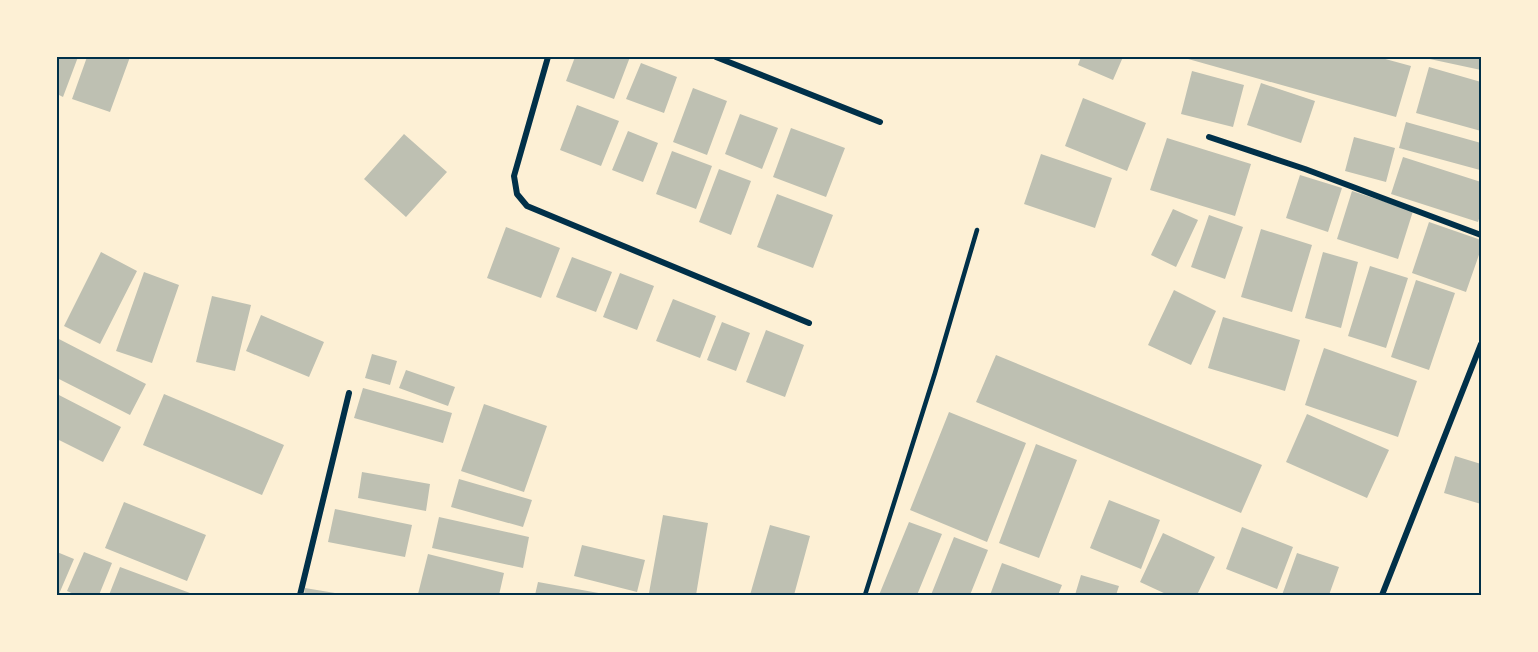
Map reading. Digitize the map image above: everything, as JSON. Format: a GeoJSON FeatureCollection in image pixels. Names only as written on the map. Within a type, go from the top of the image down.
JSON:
{"type":"FeatureCollection","features":[{"type":"Feature","properties":{"kind":"street"},"geometry":{"type":"LineString","coordinates":[[548,57],[514,176],[517,194],[527,206],[809,323]]}},
{"type":"Feature","properties":{"kind":"street"},"geometry":{"type":"LineString","coordinates":[[716,57],[880,122]]}},
{"type":"Feature","properties":{"kind":"street"},"geometry":{"type":"LineString","coordinates":[[1209,137],[1305,169],[1481,234]]}},
{"type":"Feature","properties":{"kind":"street"},"geometry":{"type":"LineString","coordinates":[[1382,595],[1481,344]]}},
{"type":"Feature","properties":{"kind":"street"},"geometry":{"type":"LineString","coordinates":[[300,595],[349,393]]}},
{"type":"Feature","properties":{"kind":"lane"},"geometry":{"type":"LineString","coordinates":[[865,595],[977,230]]}},
{"type":"Feature","properties":{"kind":"building"},"geometry":{"type":"Polygon","coordinates":[[[57,57],[78,57],[63,97],[57,94],[57,57]]]}},
{"type":"Feature","properties":{"kind":"building"},"geometry":{"type":"Polygon","coordinates":[[[87,57],[130,57],[110,112],[72,99],[87,57]]]}},
{"type":"Feature","properties":{"kind":"building"},"geometry":{"type":"Polygon","coordinates":[[[575,57],[630,57],[614,99],[566,81],[575,57]]]}},
{"type":"Feature","properties":{"kind":"building"},"geometry":{"type":"Polygon","coordinates":[[[1081,57],[1123,57],[1113,80],[1078,65],[1081,57]]]}},
{"type":"Feature","properties":{"kind":"building"},"geometry":{"type":"Polygon","coordinates":[[[1181,57],[1378,57],[1411,66],[1396,117],[1181,57]]]}},
{"type":"Feature","properties":{"kind":"building"},"geometry":{"type":"Polygon","coordinates":[[[1481,57],[1481,70],[1425,58],[1481,57]]]}},
{"type":"Feature","properties":{"kind":"building"},"geometry":{"type":"Polygon","coordinates":[[[641,63],[677,77],[664,113],[626,99],[641,63]]]}},
{"type":"Feature","properties":{"kind":"building"},"geometry":{"type":"Polygon","coordinates":[[[1429,67],[1481,82],[1481,131],[1416,113],[1429,67]]]}},
{"type":"Feature","properties":{"kind":"building"},"geometry":{"type":"Polygon","coordinates":[[[1192,71],[1244,85],[1233,127],[1181,114],[1192,71]]]}},
{"type":"Feature","properties":{"kind":"building"},"geometry":{"type":"Polygon","coordinates":[[[1261,83],[1315,101],[1301,143],[1247,125],[1261,83]]]}},
{"type":"Feature","properties":{"kind":"building"},"geometry":{"type":"Polygon","coordinates":[[[693,88],[727,101],[707,155],[673,142],[693,88]]]}},
{"type":"Feature","properties":{"kind":"building"},"geometry":{"type":"Polygon","coordinates":[[[1083,98],[1146,123],[1127,171],[1065,146],[1083,98]]]}},
{"type":"Feature","properties":{"kind":"building"},"geometry":{"type":"Polygon","coordinates":[[[577,105],[619,121],[601,166],[560,150],[577,105]]]}},
{"type":"Feature","properties":{"kind":"building"},"geometry":{"type":"Polygon","coordinates":[[[740,114],[778,128],[762,169],[725,154],[740,114]]]}},
{"type":"Feature","properties":{"kind":"building"},"geometry":{"type":"Polygon","coordinates":[[[1406,122],[1481,143],[1480,170],[1399,148],[1406,122]]]}},
{"type":"Feature","properties":{"kind":"building"},"geometry":{"type":"Polygon","coordinates":[[[791,128],[845,148],[826,197],[773,177],[791,128]]]}},
{"type":"Feature","properties":{"kind":"building"},"geometry":{"type":"Polygon","coordinates":[[[628,131],[658,143],[643,182],[612,170],[628,131]]]}},
{"type":"Feature","properties":{"kind":"building"},"geometry":{"type":"Polygon","coordinates":[[[404,134],[447,172],[406,217],[364,179],[404,134]]]}},
{"type":"Feature","properties":{"kind":"building"},"geometry":{"type":"Polygon","coordinates":[[[1354,137],[1395,148],[1386,182],[1345,171],[1354,137]]]}},
{"type":"Feature","properties":{"kind":"building"},"geometry":{"type":"Polygon","coordinates":[[[1167,138],[1251,164],[1235,216],[1150,190],[1167,138]]]}},
{"type":"Feature","properties":{"kind":"building"},"geometry":{"type":"Polygon","coordinates":[[[672,151],[712,166],[696,209],[656,194],[672,151]]]}},
{"type":"Feature","properties":{"kind":"building"},"geometry":{"type":"Polygon","coordinates":[[[1041,154],[1112,178],[1095,228],[1024,204],[1041,154]]]}},
{"type":"Feature","properties":{"kind":"building"},"geometry":{"type":"Polygon","coordinates":[[[1403,157],[1481,182],[1481,212],[1478,222],[1391,194],[1403,157]]]}},
{"type":"Feature","properties":{"kind":"building"},"geometry":{"type":"Polygon","coordinates":[[[719,169],[751,181],[731,235],[699,222],[719,169]]]}},
{"type":"Feature","properties":{"kind":"building"},"geometry":{"type":"Polygon","coordinates":[[[1300,175],[1342,188],[1328,232],[1286,218],[1300,175]]]}},
{"type":"Feature","properties":{"kind":"building"},"geometry":{"type":"Polygon","coordinates":[[[1352,191],[1413,211],[1398,259],[1337,239],[1352,191]]]}},
{"type":"Feature","properties":{"kind":"building"},"geometry":{"type":"Polygon","coordinates":[[[777,194],[833,215],[813,268],[757,247],[777,194]]]}},
{"type":"Feature","properties":{"kind":"building"},"geometry":{"type":"Polygon","coordinates":[[[1173,209],[1198,220],[1176,267],[1151,255],[1173,209]]]}},
{"type":"Feature","properties":{"kind":"building"},"geometry":{"type":"Polygon","coordinates":[[[1209,215],[1243,227],[1225,279],[1191,267],[1209,215]]]}},
{"type":"Feature","properties":{"kind":"building"},"geometry":{"type":"Polygon","coordinates":[[[1429,222],[1481,240],[1481,249],[1466,292],[1412,273],[1429,222]]]}},
{"type":"Feature","properties":{"kind":"building"},"geometry":{"type":"Polygon","coordinates":[[[506,227],[560,248],[541,298],[487,278],[506,227]]]}},
{"type":"Feature","properties":{"kind":"building"},"geometry":{"type":"Polygon","coordinates":[[[1261,229],[1312,245],[1292,312],[1241,297],[1261,229]]]}},
{"type":"Feature","properties":{"kind":"building"},"geometry":{"type":"Polygon","coordinates":[[[101,252],[137,271],[100,344],[64,326],[101,252]]]}},
{"type":"Feature","properties":{"kind":"building"},"geometry":{"type":"Polygon","coordinates":[[[1323,252],[1358,262],[1341,328],[1305,318],[1323,252]]]}},
{"type":"Feature","properties":{"kind":"building"},"geometry":{"type":"Polygon","coordinates":[[[572,257],[612,272],[596,312],[556,297],[572,257]]]}},
{"type":"Feature","properties":{"kind":"building"},"geometry":{"type":"Polygon","coordinates":[[[1370,266],[1408,278],[1386,348],[1348,336],[1370,266]]]}},
{"type":"Feature","properties":{"kind":"building"},"geometry":{"type":"Polygon","coordinates":[[[144,272],[179,285],[152,363],[116,351],[144,272]]]}},
{"type":"Feature","properties":{"kind":"building"},"geometry":{"type":"Polygon","coordinates":[[[620,273],[654,286],[637,330],[603,317],[620,273]]]}},
{"type":"Feature","properties":{"kind":"building"},"geometry":{"type":"Polygon","coordinates":[[[1416,280],[1455,293],[1429,370],[1391,357],[1416,280]]]}},
{"type":"Feature","properties":{"kind":"building"},"geometry":{"type":"Polygon","coordinates":[[[1174,290],[1216,311],[1191,365],[1148,345],[1174,290]]]}},
{"type":"Feature","properties":{"kind":"building"},"geometry":{"type":"Polygon","coordinates":[[[212,296],[251,305],[235,371],[196,362],[212,296]]]}},
{"type":"Feature","properties":{"kind":"building"},"geometry":{"type":"Polygon","coordinates":[[[673,299],[716,316],[700,358],[656,341],[673,299]]]}},
{"type":"Feature","properties":{"kind":"building"},"geometry":{"type":"Polygon","coordinates":[[[261,315],[324,342],[309,377],[246,351],[261,315]]]}},
{"type":"Feature","properties":{"kind":"building"},"geometry":{"type":"Polygon","coordinates":[[[1223,317],[1300,340],[1285,391],[1208,368],[1223,317]]]}},
{"type":"Feature","properties":{"kind":"building"},"geometry":{"type":"Polygon","coordinates":[[[722,322],[750,333],[736,371],[707,360],[722,322]]]}},
{"type":"Feature","properties":{"kind":"building"},"geometry":{"type":"Polygon","coordinates":[[[766,330],[804,345],[785,397],[746,382],[766,330]]]}},
{"type":"Feature","properties":{"kind":"building"},"geometry":{"type":"Polygon","coordinates":[[[57,338],[146,384],[130,415],[57,378],[57,338]]]}},
{"type":"Feature","properties":{"kind":"building"},"geometry":{"type":"Polygon","coordinates":[[[1324,348],[1417,381],[1398,437],[1305,405],[1324,348]]]}},
{"type":"Feature","properties":{"kind":"building"},"geometry":{"type":"Polygon","coordinates":[[[372,354],[397,361],[390,385],[365,378],[372,354]]]}},
{"type":"Feature","properties":{"kind":"building"},"geometry":{"type":"Polygon","coordinates":[[[996,355],[1262,465],[1241,513],[976,402],[996,355]]]}},
{"type":"Feature","properties":{"kind":"building"},"geometry":{"type":"Polygon","coordinates":[[[406,370],[455,387],[448,406],[399,388],[406,370]]]}},
{"type":"Feature","properties":{"kind":"building"},"geometry":{"type":"Polygon","coordinates":[[[363,388],[452,413],[443,443],[354,418],[363,388]]]}},
{"type":"Feature","properties":{"kind":"building"},"geometry":{"type":"Polygon","coordinates":[[[57,394],[121,427],[103,462],[57,439],[57,394]]]}},
{"type":"Feature","properties":{"kind":"building"},"geometry":{"type":"Polygon","coordinates":[[[164,394],[284,445],[262,495],[143,445],[164,394]]]}},
{"type":"Feature","properties":{"kind":"building"},"geometry":{"type":"Polygon","coordinates":[[[484,404],[547,426],[524,492],[461,471],[484,404]]]}},
{"type":"Feature","properties":{"kind":"building"},"geometry":{"type":"Polygon","coordinates":[[[949,412],[1026,443],[987,542],[910,510],[949,412]]]}},
{"type":"Feature","properties":{"kind":"building"},"geometry":{"type":"Polygon","coordinates":[[[1307,414],[1389,450],[1367,498],[1286,462],[1307,414]]]}},
{"type":"Feature","properties":{"kind":"building"},"geometry":{"type":"Polygon","coordinates":[[[1036,444],[1077,460],[1039,558],[999,543],[1036,444]]]}},
{"type":"Feature","properties":{"kind":"building"},"geometry":{"type":"Polygon","coordinates":[[[1455,456],[1481,464],[1481,504],[1444,493],[1455,456]]]}},
{"type":"Feature","properties":{"kind":"building"},"geometry":{"type":"Polygon","coordinates":[[[362,472],[430,484],[426,511],[358,498],[362,472]]]}},
{"type":"Feature","properties":{"kind":"building"},"geometry":{"type":"Polygon","coordinates":[[[459,479],[532,500],[523,527],[451,507],[459,479]]]}},
{"type":"Feature","properties":{"kind":"building"},"geometry":{"type":"Polygon","coordinates":[[[1109,500],[1160,520],[1141,569],[1090,548],[1109,500]]]}},
{"type":"Feature","properties":{"kind":"building"},"geometry":{"type":"Polygon","coordinates":[[[124,502],[206,535],[187,581],[105,548],[124,502]]]}},
{"type":"Feature","properties":{"kind":"building"},"geometry":{"type":"Polygon","coordinates":[[[335,509],[412,525],[405,557],[328,542],[335,509]]]}},
{"type":"Feature","properties":{"kind":"building"},"geometry":{"type":"Polygon","coordinates":[[[663,515],[708,523],[696,595],[649,593],[663,515]]]}},
{"type":"Feature","properties":{"kind":"building"},"geometry":{"type":"Polygon","coordinates":[[[439,517],[529,537],[523,568],[432,548],[439,517]]]}},
{"type":"Feature","properties":{"kind":"building"},"geometry":{"type":"Polygon","coordinates":[[[909,522],[942,534],[917,595],[879,595],[909,522]]]}},
{"type":"Feature","properties":{"kind":"building"},"geometry":{"type":"Polygon","coordinates":[[[770,525],[810,536],[794,595],[750,595],[770,525]]]}},
{"type":"Feature","properties":{"kind":"building"},"geometry":{"type":"Polygon","coordinates":[[[1242,527],[1293,547],[1277,589],[1226,569],[1242,527]]]}},
{"type":"Feature","properties":{"kind":"building"},"geometry":{"type":"Polygon","coordinates":[[[1163,533],[1215,557],[1197,595],[1168,595],[1140,582],[1163,533]]]}},
{"type":"Feature","properties":{"kind":"building"},"geometry":{"type":"Polygon","coordinates":[[[954,537],[988,550],[970,595],[931,595],[954,537]]]}},
{"type":"Feature","properties":{"kind":"building"},"geometry":{"type":"Polygon","coordinates":[[[582,545],[645,560],[637,592],[574,576],[582,545]]]}},
{"type":"Feature","properties":{"kind":"building"},"geometry":{"type":"Polygon","coordinates":[[[57,552],[74,559],[59,594],[57,593],[57,552]]]}},
{"type":"Feature","properties":{"kind":"building"},"geometry":{"type":"Polygon","coordinates":[[[84,552],[112,563],[99,595],[76,595],[67,591],[84,552]]]}},
{"type":"Feature","properties":{"kind":"building"},"geometry":{"type":"Polygon","coordinates":[[[1297,553],[1339,567],[1329,595],[1282,595],[1297,553]]]}},
{"type":"Feature","properties":{"kind":"building"},"geometry":{"type":"Polygon","coordinates":[[[428,554],[504,573],[499,595],[418,594],[428,554]]]}},
{"type":"Feature","properties":{"kind":"building"},"geometry":{"type":"Polygon","coordinates":[[[1002,563],[1062,585],[1058,595],[990,595],[1002,563]]]}},
{"type":"Feature","properties":{"kind":"building"},"geometry":{"type":"Polygon","coordinates":[[[120,567],[190,593],[189,595],[109,595],[120,567]]]}},
{"type":"Feature","properties":{"kind":"building"},"geometry":{"type":"Polygon","coordinates":[[[1081,575],[1119,586],[1116,595],[1075,595],[1081,575]]]}},
{"type":"Feature","properties":{"kind":"building"},"geometry":{"type":"Polygon","coordinates":[[[538,582],[604,594],[604,595],[535,595],[538,582]]]}},
{"type":"Feature","properties":{"kind":"building"},"geometry":{"type":"Polygon","coordinates":[[[305,588],[341,594],[341,595],[304,595],[305,588]]]}}]}
